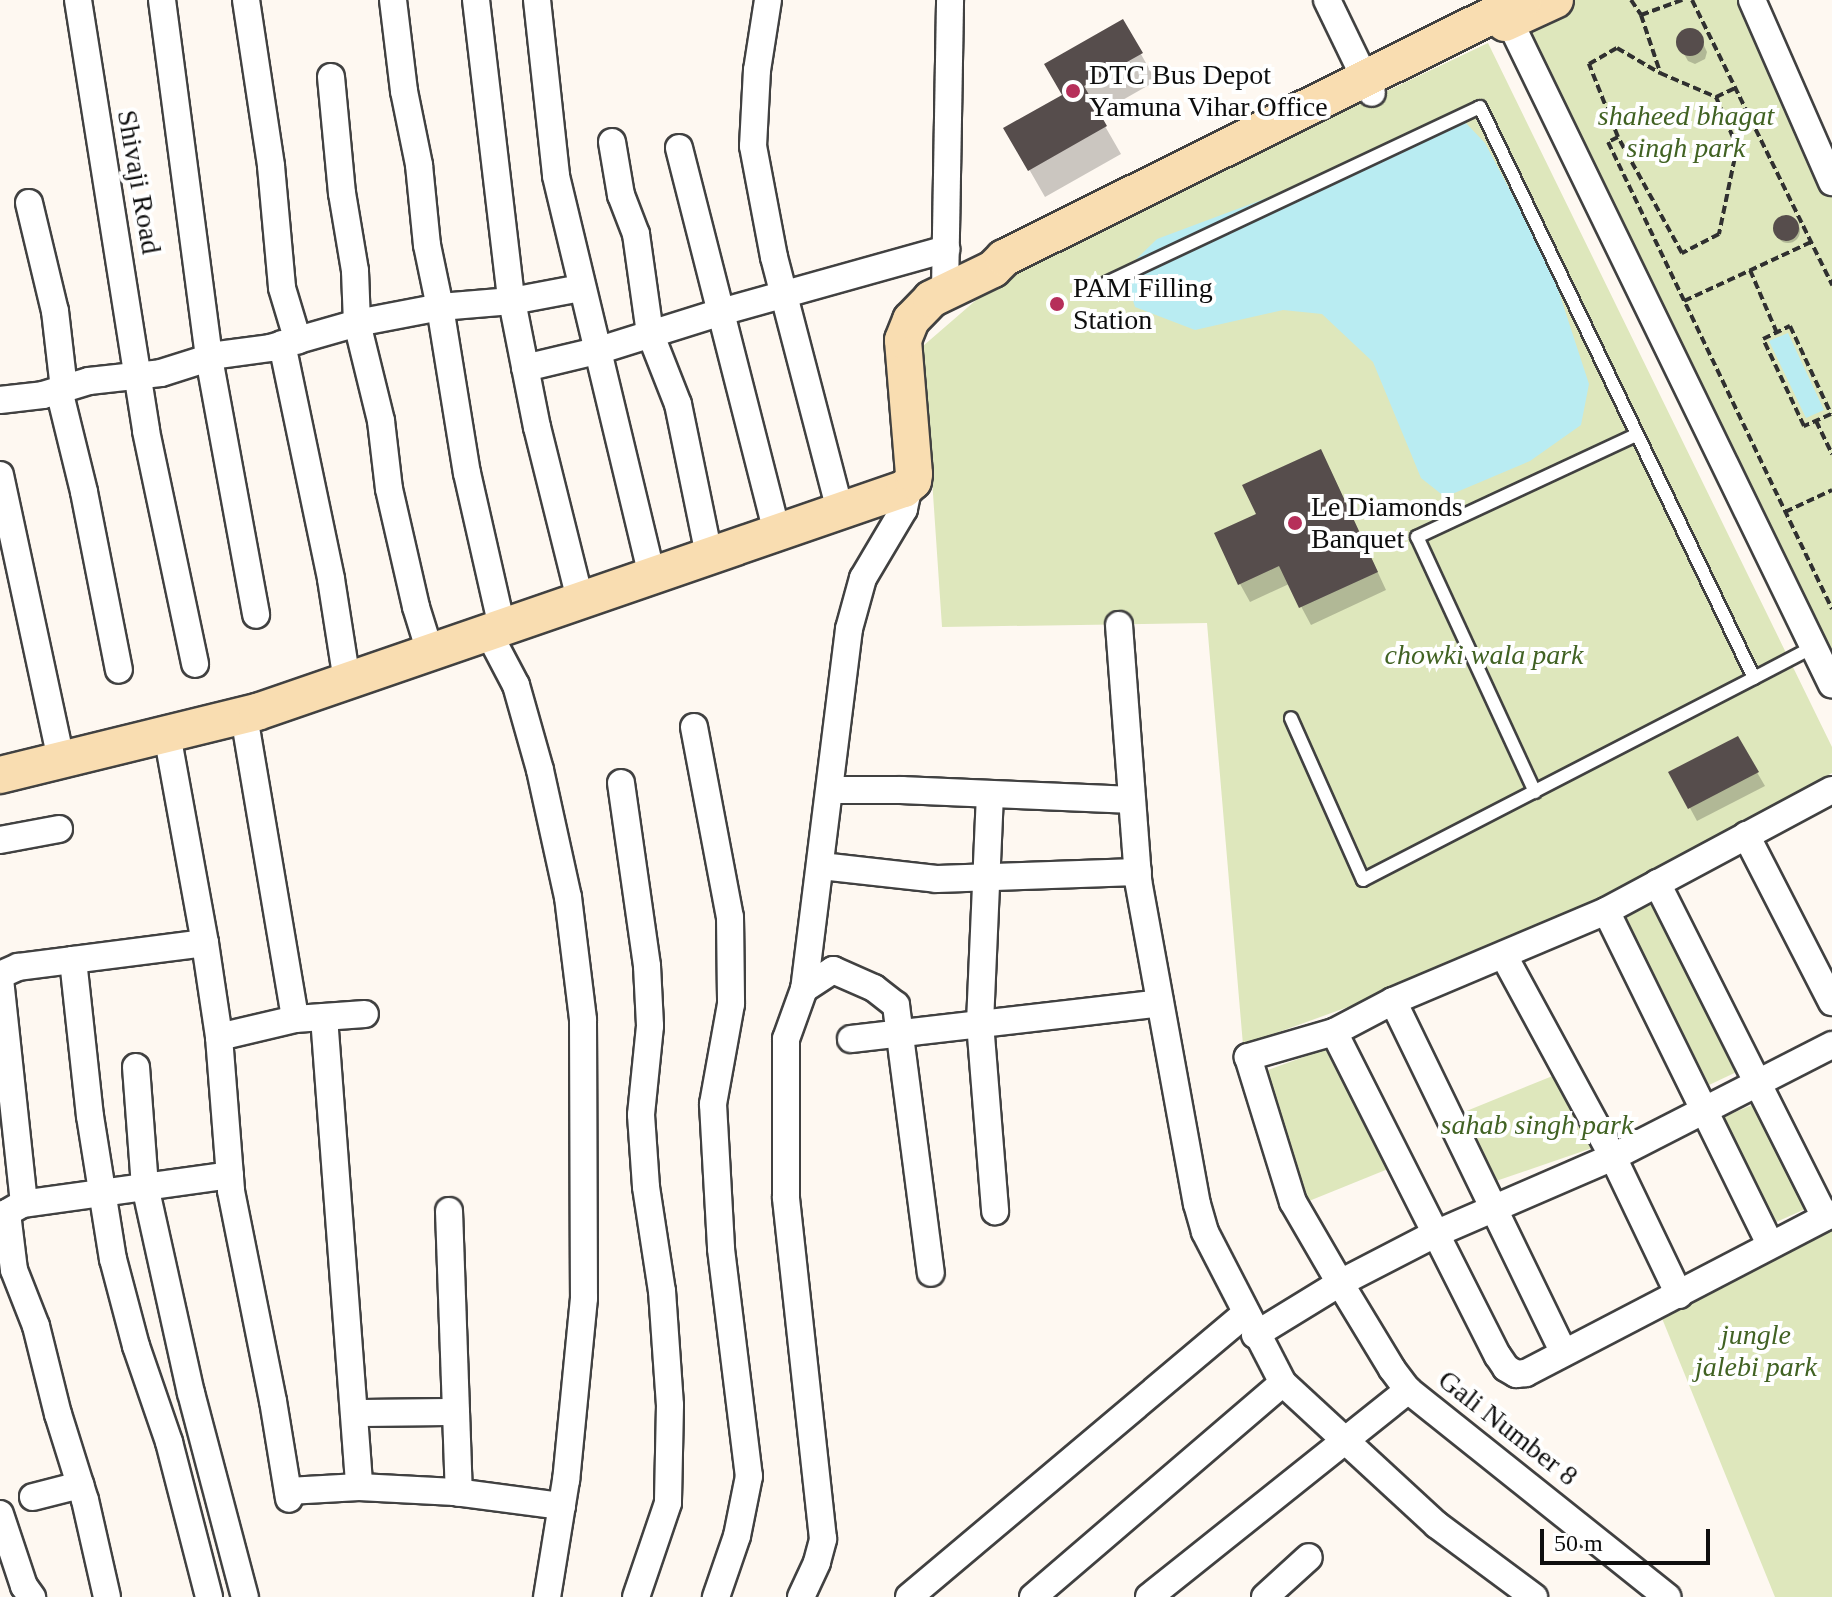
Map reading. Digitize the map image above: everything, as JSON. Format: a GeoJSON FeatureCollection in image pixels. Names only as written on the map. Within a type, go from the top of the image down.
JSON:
{"type":"FeatureCollection","features":[{"type":"Feature","properties":{"kind":"street","name":"Shivaji Road"},"geometry":{"type":"LineString","coordinates":[[78,0],[137,376],[169,549],[195,664]]}},
{"type":"Feature","properties":{"kind":"street"},"geometry":{"type":"LineString","coordinates":[[162,0],[209,358],[256,615]]}},
{"type":"Feature","properties":{"kind":"street"},"geometry":{"type":"LineString","coordinates":[[246,0],[271,166],[290,342],[347,681]]}},
{"type":"Feature","properties":{"kind":"street"},"geometry":{"type":"LineString","coordinates":[[393,0],[404,91],[419,165],[427,245],[495,630],[516,685],[540,770],[568,897],[583,1020],[584,1298],[562,1506],[547,1597]]}},
{"type":"Feature","properties":{"kind":"street"},"geometry":{"type":"LineString","coordinates":[[476,0],[488,124],[512,301],[580,600]]}},
{"type":"Feature","properties":{"kind":"street"},"geometry":{"type":"LineString","coordinates":[[537,0],[556,176],[652,575]]}},
{"type":"Feature","properties":{"kind":"street"},"geometry":{"type":"LineString","coordinates":[[768,0],[757,70],[753,146],[783,294],[840,510]]}},
{"type":"Feature","properties":{"kind":"street"},"geometry":{"type":"LineString","coordinates":[[945,290],[950,0]]}},
{"type":"Feature","properties":{"kind":"street"},"geometry":{"type":"LineString","coordinates":[[1327,0],[1369,87]]}},
{"type":"Feature","properties":{"kind":"street"},"geometry":{"type":"LineString","coordinates":[[801,1597],[823,1539],[786,1197],[786,1039],[804,989],[849,629],[863,578],[904,509],[914,474],[903,340],[911,320],[945,290],[993,269],[1007,270],[1369,87],[1512,10],[1555,0]]}},
{"type":"Feature","properties":{"kind":"street"},"geometry":{"type":"LineString","coordinates":[[1752,0],[1832,182]]}},
{"type":"Feature","properties":{"kind":"street"},"geometry":{"type":"LineString","coordinates":[[1512,10],[1832,685]]}},
{"type":"Feature","properties":{"kind":"street"},"geometry":{"type":"LineString","coordinates":[[331,77],[342,193],[355,271],[357,323],[381,421],[389,489],[416,607],[430,652]]}},
{"type":"Feature","properties":{"kind":"street"},"geometry":{"type":"LineString","coordinates":[[612,142],[621,195],[636,234],[650,333],[678,404],[709,555]]}},
{"type":"Feature","properties":{"kind":"street"},"geometry":{"type":"LineString","coordinates":[[679,148],[692,187],[709,277],[721,312],[777,532]]}},
{"type":"Feature","properties":{"kind":"street"},"geometry":{"type":"LineString","coordinates":[[29,203],[55,311],[62,389],[119,670]]}},
{"type":"Feature","properties":{"kind":"street"},"geometry":{"type":"LineString","coordinates":[[525,368],[600,350],[721,312],[946,249]]}},
{"type":"Feature","properties":{"kind":"street"},"geometry":{"type":"LineString","coordinates":[[0,400],[89,381],[161,373],[209,358],[440,307],[512,301],[581,288]]}},
{"type":"Feature","properties":{"kind":"street"},"geometry":{"type":"LineString","coordinates":[[0,475],[61,760]]}},
{"type":"Feature","properties":{"kind":"street"},"geometry":{"type":"LineString","coordinates":[[0,775],[244,716],[909,485]]}},
{"type":"Feature","properties":{"kind":"street"},"geometry":{"type":"LineString","coordinates":[[1119,625],[1138,872],[1197,1204],[1205,1232],[1283,1383],[1437,1525],[1534,1597]]}},
{"type":"Feature","properties":{"kind":"street"},"geometry":{"type":"LineString","coordinates":[[244,716],[295,1019]]}},
{"type":"Feature","properties":{"kind":"street"},"geometry":{"type":"LineString","coordinates":[[694,727],[730,917],[731,1004],[713,1104],[721,1249],[749,1476],[737,1536],[716,1597]]}},
{"type":"Feature","properties":{"kind":"street"},"geometry":{"type":"LineString","coordinates":[[167,734],[219,1037],[230,1175],[288,1495],[359,1487],[459,1493],[562,1506]]}},
{"type":"Feature","properties":{"kind":"street"},"geometry":{"type":"LineString","coordinates":[[621,783],[647,966],[650,1039],[641,1115],[646,1187],[662,1291],[670,1405],[668,1503],[636,1597]]}},
{"type":"Feature","properties":{"kind":"street"},"geometry":{"type":"LineString","coordinates":[[831,790],[1132,800]]}},
{"type":"Feature","properties":{"kind":"street"},"geometry":{"type":"LineString","coordinates":[[1657,883],[1829,1216],[1526,1373],[1516,1374],[1506,1368],[1334,1032],[1393,1001],[1606,911],[1657,883],[1746,835],[1832,790]]}},
{"type":"Feature","properties":{"kind":"street"},"geometry":{"type":"LineString","coordinates":[[990,794],[980,1023],[995,1211]]}},
{"type":"Feature","properties":{"kind":"street"},"geometry":{"type":"LineString","coordinates":[[0,840],[59,829]]}},
{"type":"Feature","properties":{"kind":"street"},"geometry":{"type":"LineString","coordinates":[[1746,835],[1832,1002]]}},
{"type":"Feature","properties":{"kind":"street"},"geometry":{"type":"LineString","coordinates":[[821,866],[936,879],[1138,872]]}},
{"type":"Feature","properties":{"kind":"street"},"geometry":{"type":"LineString","coordinates":[[1606,911],[1702,1112],[1770,1244]]}},
{"type":"Feature","properties":{"kind":"street"},"geometry":{"type":"LineString","coordinates":[[107,1597],[36,1326],[14,1270],[0,977],[18,967],[205,943]]}},
{"type":"Feature","properties":{"kind":"street"},"geometry":{"type":"LineString","coordinates":[[1504,956],[1613,1157],[1679,1295]]}},
{"type":"Feature","properties":{"kind":"street"},"geometry":{"type":"LineString","coordinates":[[73,960],[113,1259],[128,1317],[169,1442],[209,1597]]}},
{"type":"Feature","properties":{"kind":"street"},"geometry":{"type":"LineString","coordinates":[[804,989],[833,970],[874,988],[896,1005],[902,1031],[931,1273]]}},
{"type":"Feature","properties":{"kind":"street"},"geometry":{"type":"LineString","coordinates":[[1393,1001],[1564,1353]]}},
{"type":"Feature","properties":{"kind":"street"},"geometry":{"type":"LineString","coordinates":[[851,1039],[1160,1003]]}},
{"type":"Feature","properties":{"kind":"street"},"geometry":{"type":"LineString","coordinates":[[219,1037],[295,1019],[365,1014]]}},
{"type":"Feature","properties":{"kind":"street"},"geometry":{"type":"LineString","coordinates":[[324,1017],[359,1487]]}},
{"type":"Feature","properties":{"kind":"street","name":"Gali Number 8"},"geometry":{"type":"LineString","coordinates":[[1334,1032],[1248,1057],[1293,1202],[1340,1283],[1408,1390],[1667,1597]]}},
{"type":"Feature","properties":{"kind":"street"},"geometry":{"type":"LineString","coordinates":[[909,1597],[1250,1324],[1340,1283],[1492,1206],[1613,1157],[1832,1045]]}},
{"type":"Feature","properties":{"kind":"street"},"geometry":{"type":"LineString","coordinates":[[136,1067],[145,1186],[191,1393],[245,1597]]}},
{"type":"Feature","properties":{"kind":"street"},"geometry":{"type":"LineString","coordinates":[[10,1211],[103,1192],[230,1175]]}},
{"type":"Feature","properties":{"kind":"street"},"geometry":{"type":"LineString","coordinates":[[449,1211],[459,1493]]}},
{"type":"Feature","properties":{"kind":"street"},"geometry":{"type":"LineString","coordinates":[[1033,1597],[1283,1383]]}},
{"type":"Feature","properties":{"kind":"street"},"geometry":{"type":"LineString","coordinates":[[1149,1597],[1408,1390]]}},
{"type":"Feature","properties":{"kind":"street"},"geometry":{"type":"LineString","coordinates":[[354,1413],[456,1412]]}},
{"type":"Feature","properties":{"kind":"street"},"geometry":{"type":"LineString","coordinates":[[33,1497],[80,1485]]}},
{"type":"Feature","properties":{"kind":"street"},"geometry":{"type":"LineString","coordinates":[[0,1514],[24,1586],[32,1597]]}},
{"type":"Feature","properties":{"kind":"street"},"geometry":{"type":"LineString","coordinates":[[1265,1597],[1309,1557]]}},
{"type":"Feature","properties":{"kind":"lane"},"geometry":{"type":"LineString","coordinates":[[1106,283],[1480,107],[1754,678]]}},
{"type":"Feature","properties":{"kind":"lane"},"geometry":{"type":"LineString","coordinates":[[1535,792],[1417,537],[1636,435]]}},
{"type":"Feature","properties":{"kind":"lane"},"geometry":{"type":"LineString","coordinates":[[1291,718],[1363,880],[1813,647]]}},
{"type":"Feature","properties":{"kind":"path"},"geometry":{"type":"LineString","coordinates":[[1631,0],[1641,15],[1660,73]]}},
{"type":"Feature","properties":{"kind":"path"},"geometry":{"type":"LineString","coordinates":[[1641,15],[1682,0]]}},
{"type":"Feature","properties":{"kind":"path"},"geometry":{"type":"LineString","coordinates":[[1692,0],[1832,285]]}},
{"type":"Feature","properties":{"kind":"path"},"geometry":{"type":"LineString","coordinates":[[1617,48],[1660,73],[1716,97],[1737,147],[1719,234],[1682,253],[1618,137],[1589,64],[1617,48]]}},
{"type":"Feature","properties":{"kind":"path"},"geometry":{"type":"LineString","coordinates":[[1716,97],[1735,88]]}},
{"type":"Feature","properties":{"kind":"path"},"geometry":{"type":"LineString","coordinates":[[1618,137],[1608,142],[1832,609]]}},
{"type":"Feature","properties":{"kind":"path"},"geometry":{"type":"LineString","coordinates":[[1684,301],[1811,242]]}},
{"type":"Feature","properties":{"kind":"path"},"geometry":{"type":"LineString","coordinates":[[1750,270],[1777,333]]}},
{"type":"Feature","properties":{"kind":"path"},"geometry":{"type":"LineString","coordinates":[[1790,326],[1831,414],[1804,426],[1763,339],[1777,333],[1790,326]]}},
{"type":"Feature","properties":{"kind":"path"},"geometry":{"type":"LineString","coordinates":[[1816,421],[1832,454]]}},
{"type":"Feature","properties":{"kind":"path"},"geometry":{"type":"LineString","coordinates":[[1785,512],[1832,490]]}},
{"type":"Feature","properties":{"kind":"green space","name":"shaheed bhagat singh park"},"geometry":{"type":"Polygon","coordinates":[[[1528,0],[1746,0],[1832,185],[1832,685],[1506,12],[1528,0]]]}},
{"type":"Feature","properties":{"kind":"green space","name":"chowki wala park"},"geometry":{"type":"Polygon","coordinates":[[[1488,43],[1832,747],[1832,773],[1544,936],[1243,1045],[1207,623],[942,627],[923,346],[1012,269],[1488,43]]]}},
{"type":"Feature","properties":{"kind":"green space"},"geometry":{"type":"Polygon","coordinates":[[[1662,896],[1745,1068],[1709,1085],[1623,914],[1662,896]]]}},
{"type":"Feature","properties":{"kind":"green space"},"geometry":{"type":"Polygon","coordinates":[[[1331,1047],[1388,1169],[1309,1201],[1260,1073],[1331,1047]]]}},
{"type":"Feature","properties":{"kind":"green space","name":"sahab singh park"},"geometry":{"type":"Polygon","coordinates":[[[1555,1075],[1595,1147],[1496,1181],[1464,1112],[1555,1075]]]}},
{"type":"Feature","properties":{"kind":"green space"},"geometry":{"type":"Polygon","coordinates":[[[1764,1100],[1812,1206],[1772,1224],[1721,1118],[1764,1100]]]}},
{"type":"Feature","properties":{"kind":"green space","name":"jungle jalebi park"},"geometry":{"type":"Polygon","coordinates":[[[1832,1222],[1832,1597],[1775,1597],[1657,1306],[1832,1222]]]}},
{"type":"Feature","properties":{"kind":"water"},"geometry":{"type":"Polygon","coordinates":[[[1463,120],[1485,143],[1551,268],[1589,384],[1581,425],[1530,461],[1445,497],[1421,478],[1373,362],[1322,314],[1283,310],[1195,330],[1135,307],[1124,271],[1157,239],[1283,192],[1410,134],[1463,120]]]}},
{"type":"Feature","properties":{"kind":"water"},"geometry":{"type":"Polygon","coordinates":[[[1788,333],[1824,410],[1806,418],[1769,341],[1788,333]]]}},
{"type":"Feature","properties":{"kind":"building","name":"DTC Bus Depot Yamuna Vihar Office"},"geometry":{"type":"Polygon","coordinates":[[[1123,19],[1143,53],[1084,86],[1107,126],[1028,171],[1003,128],[1062,95],[1044,64],[1123,19]]]}},
{"type":"Feature","properties":{"kind":"building"},"geometry":{"type":"Polygon","coordinates":[[[1690,28],[1700,32],[1704,42],[1700,52],[1690,56],[1680,52],[1676,42],[1680,32],[1690,28]]]}},
{"type":"Feature","properties":{"kind":"building"},"geometry":{"type":"Polygon","coordinates":[[[1786,215],[1796,218],[1799,228],[1796,238],[1786,241],[1776,238],[1773,228],[1776,218],[1786,215]]]}},
{"type":"Feature","properties":{"kind":"building","name":"Le Diamonds Banquet"},"geometry":{"type":"Polygon","coordinates":[[[1321,449],[1378,572],[1299,608],[1279,566],[1238,585],[1214,533],[1256,514],[1242,485],[1321,449]]]}},
{"type":"Feature","properties":{"kind":"building"},"geometry":{"type":"Polygon","coordinates":[[[1738,736],[1759,772],[1688,809],[1668,772],[1738,736]]]}},
{"type":"Feature","properties":{"kind":"place","name":"DTC Bus Depot Yamuna Vihar Office"},"geometry":{"type":"Point","coordinates":[1073,91]}},
{"type":"Feature","properties":{"kind":"place","name":"PAM Filling Station"},"geometry":{"type":"Point","coordinates":[1057,304]}},
{"type":"Feature","properties":{"kind":"place","name":"Le Diamonds Banquet"},"geometry":{"type":"Point","coordinates":[1295,523]}}]}
